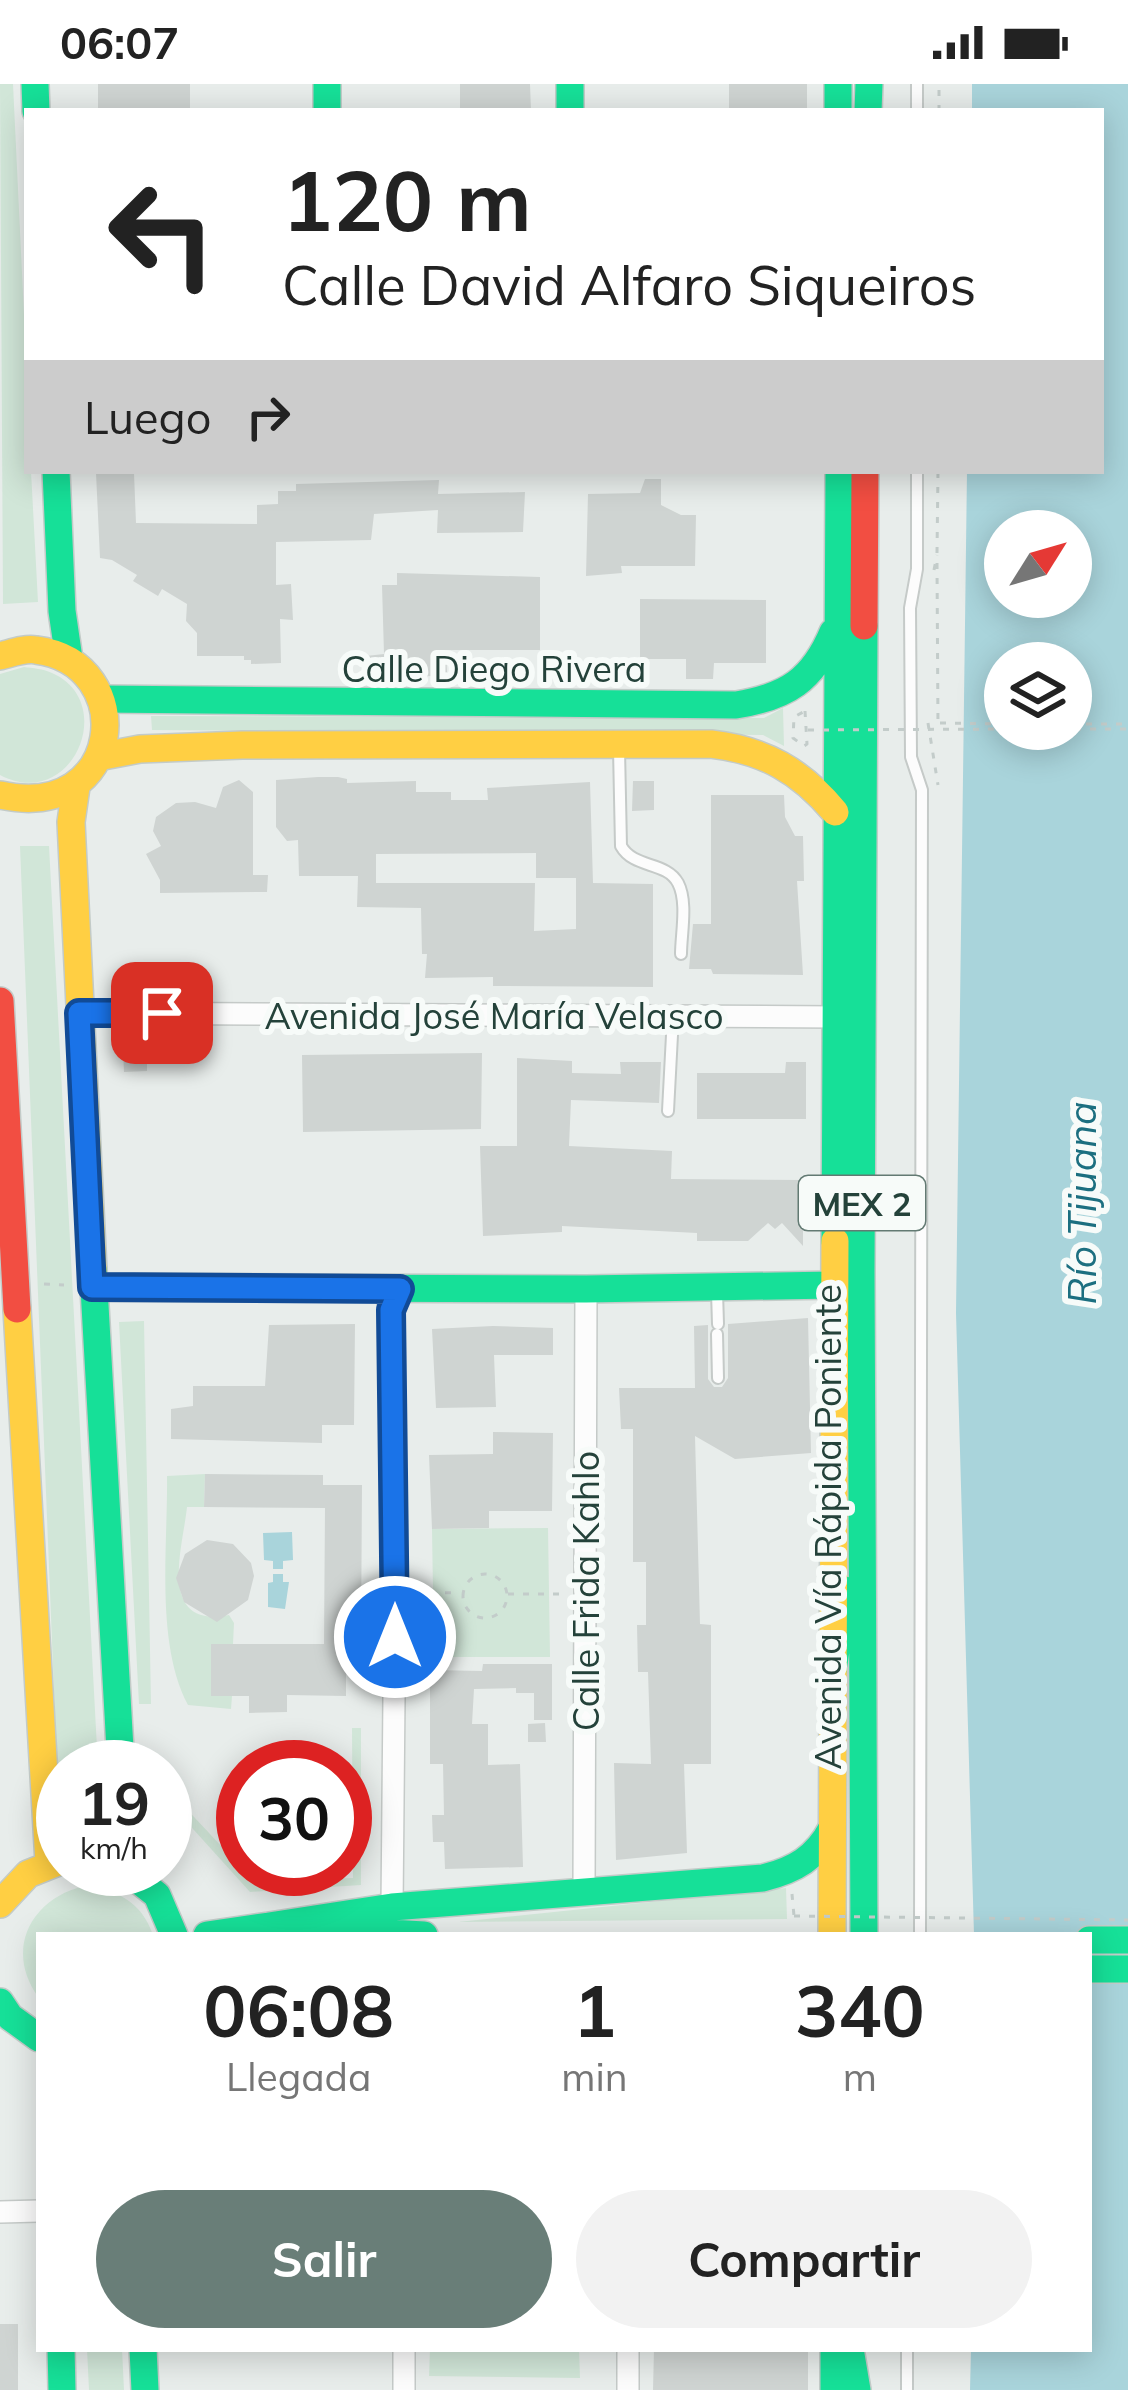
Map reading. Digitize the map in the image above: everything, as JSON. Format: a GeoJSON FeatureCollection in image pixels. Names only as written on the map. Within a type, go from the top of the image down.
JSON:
{"type":"FeatureCollection","features":[{"type":"Feature","properties":{"kind":"main road"},"geometry":{"type":"LineString","coordinates":[[56,474],[68,658]]}},
{"type":"Feature","properties":{"kind":"main road","name":"Avenida Vía Rápida Poniente"},"geometry":{"type":"LineString","coordinates":[[832,1932],[838,474]]}},
{"type":"Feature","properties":{"kind":"main road","name":"Avenida Vía Rápida Poniente"},"geometry":{"type":"LineString","coordinates":[[864,1932],[865,474]]}},
{"type":"Feature","properties":{"kind":"main road","name":"Calle Diego Rivera"},"geometry":{"type":"LineString","coordinates":[[102,699],[736,705],[773,700],[802,684],[821,660],[839,615]]}},
{"type":"Feature","properties":{"kind":"main road"},"geometry":{"type":"LineString","coordinates":[[0,656],[27,648],[68,658],[102,699],[107,718],[103,757]]}},
{"type":"Feature","properties":{"kind":"main road"},"geometry":{"type":"LineString","coordinates":[[0,795],[35,800],[76,787],[103,757],[140,749],[711,744],[754,750],[800,772],[836,812]]}},
{"type":"Feature","properties":{"kind":"main road"},"geometry":{"type":"LineString","coordinates":[[76,787],[70,822],[120,1740]]}},
{"type":"Feature","properties":{"kind":"main road"},"geometry":{"type":"LineString","coordinates":[[0,1006],[9,1282],[46,1740]]}},
{"type":"Feature","properties":{"kind":"main road"},"geometry":{"type":"LineString","coordinates":[[92,1287],[391,1296],[833,1285]]}},
{"type":"Feature","properties":{"kind":"main road"},"geometry":{"type":"LineString","coordinates":[[832,1677],[863,1460]]}},
{"type":"Feature","properties":{"kind":"main road"},"geometry":{"type":"LineString","coordinates":[[230,1932],[392,1907],[763,1878],[798,1870],[824,1845],[833,1826]]}},
{"type":"Feature","properties":{"kind":"main road"},"geometry":{"type":"LineString","coordinates":[[0,1904],[36,1871]]}},
{"type":"Feature","properties":{"kind":"main road"},"geometry":{"type":"LineString","coordinates":[[157,1896],[173,1932]]}},
{"type":"Feature","properties":{"kind":"main road"},"geometry":{"type":"LineString","coordinates":[[268,1927],[366,1932]]}},
{"type":"Feature","properties":{"kind":"main road"},"geometry":{"type":"LineString","coordinates":[[1092,1940],[1128,1940]]}},
{"type":"Feature","properties":{"kind":"main road"},"geometry":{"type":"LineString","coordinates":[[1092,1970],[1128,1969]]}},
{"type":"Feature","properties":{"kind":"main road"},"geometry":{"type":"LineString","coordinates":[[0,2002],[10,2017],[36,2036]]}},
{"type":"Feature","properties":{"kind":"main road"},"geometry":{"type":"LineString","coordinates":[[61,2352],[62,2390]]}},
{"type":"Feature","properties":{"kind":"main road"},"geometry":{"type":"LineString","coordinates":[[143,2352],[145,2390]]}},
{"type":"Feature","properties":{"kind":"main road"},"geometry":{"type":"LineString","coordinates":[[834,2352],[834,2390]]}},
{"type":"Feature","properties":{"kind":"main road"},"geometry":{"type":"LineString","coordinates":[[851,2352],[860,2390]]}},
{"type":"Feature","properties":{"kind":"main road"},"geometry":{"type":"LineString","coordinates":[[860,2390],[864,2352]]}},
{"type":"Feature","properties":{"kind":"street","name":"Avenida José María Velasco"},"geometry":{"type":"LineString","coordinates":[[79,1013],[837,1017]]}},
{"type":"Feature","properties":{"kind":"street","name":"Calle Frida Kahlo"},"geometry":{"type":"LineString","coordinates":[[584,1892],[586,1289]]}},
{"type":"Feature","properties":{"kind":"street"},"geometry":{"type":"LineString","coordinates":[[391,1296],[392,1907]]}},
{"type":"Feature","properties":{"kind":"street"},"geometry":{"type":"LineString","coordinates":[[0,2212],[36,2211]]}},
{"type":"Feature","properties":{"kind":"street"},"geometry":{"type":"LineString","coordinates":[[404,2352],[404,2390]]}},
{"type":"Feature","properties":{"kind":"street"},"geometry":{"type":"LineString","coordinates":[[628,2352],[628,2390]]}},
{"type":"Feature","properties":{"kind":"lane"},"geometry":{"type":"LineString","coordinates":[[917,474],[917,569],[910,608],[910,757],[922,790],[920,1932]]}},
{"type":"Feature","properties":{"kind":"lane"},"geometry":{"type":"LineString","coordinates":[[619,746],[621,846],[637,863],[668,872],[677,881],[682,900],[681,955]]}},
{"type":"Feature","properties":{"kind":"lane"},"geometry":{"type":"LineString","coordinates":[[668,1111],[673,1016]]}},
{"type":"Feature","properties":{"kind":"lane"},"geometry":{"type":"LineString","coordinates":[[717,1288],[718,1378]]}},
{"type":"Feature","properties":{"kind":"lane"},"geometry":{"type":"LineString","coordinates":[[907,2352],[907,2390]]}},
{"type":"Feature","properties":{"kind":"path"},"geometry":{"type":"LineString","coordinates":[[938,474],[938,726]]}},
{"type":"Feature","properties":{"kind":"path"},"geometry":{"type":"LineString","coordinates":[[805,711],[808,730],[804,746],[793,738],[794,716],[805,711]]}},
{"type":"Feature","properties":{"kind":"path"},"geometry":{"type":"LineString","coordinates":[[1092,725],[1128,727]]}},
{"type":"Feature","properties":{"kind":"path"},"geometry":{"type":"LineString","coordinates":[[808,730],[984,726]]}},
{"type":"Feature","properties":{"kind":"path"},"geometry":{"type":"LineString","coordinates":[[1092,728],[1128,727]]}},
{"type":"Feature","properties":{"kind":"path"},"geometry":{"type":"LineString","coordinates":[[9,1282],[92,1287]]}},
{"type":"Feature","properties":{"kind":"path"},"geometry":{"type":"LineString","coordinates":[[488,1574],[501,1581],[507,1594],[499,1614],[484,1618],[466,1608],[463,1593],[469,1581],[488,1574]]}},
{"type":"Feature","properties":{"kind":"path"},"geometry":{"type":"LineString","coordinates":[[395,1592],[463,1593]]}},
{"type":"Feature","properties":{"kind":"path"},"geometry":{"type":"LineString","coordinates":[[507,1594],[585,1594]]}},
{"type":"Feature","properties":{"kind":"path"},"geometry":{"type":"LineString","coordinates":[[792,1890],[794,1916],[1128,1920]]}},
{"type":"Feature","properties":{"kind":"green space"},"geometry":{"type":"Polygon","coordinates":[[[0,84],[13,84],[24,315],[24,474],[31,474],[38,602],[3,604],[0,84]]]}},
{"type":"Feature","properties":{"kind":"green space"},"geometry":{"type":"Polygon","coordinates":[[[24,667],[49,672],[72,687],[82,707],[84,728],[66,767],[48,779],[26,783],[0,775],[0,674],[24,667]]]}},
{"type":"Feature","properties":{"kind":"green space"},"geometry":{"type":"Polygon","coordinates":[[[783,708],[784,746],[763,735],[152,730],[151,716],[764,718],[783,708]]]}},
{"type":"Feature","properties":{"kind":"green space"},"geometry":{"type":"Polygon","coordinates":[[[20,846],[49,846],[97,1740],[56,1740],[20,846]]]}},
{"type":"Feature","properties":{"kind":"green space"},"geometry":{"type":"Polygon","coordinates":[[[144,1321],[151,1704],[139,1704],[119,1322],[144,1321]]]}},
{"type":"Feature","properties":{"kind":"green space"},"geometry":{"type":"Polygon","coordinates":[[[205,1474],[204,1507],[187,1507],[179,1581],[191,1610],[206,1616],[229,1615],[234,1623],[233,1644],[211,1645],[232,1696],[231,1709],[188,1705],[167,1624],[167,1476],[205,1474]]]}},
{"type":"Feature","properties":{"kind":"green space"},"geometry":{"type":"Polygon","coordinates":[[[548,1528],[550,1657],[434,1657],[432,1529],[548,1528]]]}},
{"type":"Feature","properties":{"kind":"green space"},"geometry":{"type":"Polygon","coordinates":[[[352,1728],[361,1728],[361,1740],[352,1740],[352,1728]]]}},
{"type":"Feature","properties":{"kind":"green space"},"geometry":{"type":"Polygon","coordinates":[[[192,1815],[216,1840],[216,1854],[192,1828],[192,1815]]]}},
{"type":"Feature","properties":{"kind":"green space"},"geometry":{"type":"Polygon","coordinates":[[[786,1888],[787,1919],[458,1922],[786,1888]]]}},
{"type":"Feature","properties":{"kind":"green space"},"geometry":{"type":"Polygon","coordinates":[[[60,1896],[120,1896],[135,1906],[152,1932],[36,1932],[36,1993],[24,1962],[24,1945],[28,1929],[60,1896]]]}},
{"type":"Feature","properties":{"kind":"green space"},"geometry":{"type":"Polygon","coordinates":[[[87,2352],[122,2352],[124,2390],[89,2390],[87,2352]]]}},
{"type":"Feature","properties":{"kind":"green space"},"geometry":{"type":"Polygon","coordinates":[[[430,2352],[579,2352],[580,2378],[429,2376],[430,2352]]]}},
{"type":"Feature","properties":{"kind":"water","name":"Río Tijuana"},"geometry":{"type":"Polygon","coordinates":[[[972,84],[1128,84],[1128,2390],[970,2390],[971,2352],[1092,2352],[1092,1932],[974,1932],[956,1313],[967,474],[1104,474],[1104,108],[972,108],[972,84]]]}},
{"type":"Feature","properties":{"kind":"water"},"geometry":{"type":"Polygon","coordinates":[[[292,1532],[293,1560],[283,1561],[283,1569],[273,1569],[273,1561],[264,1560],[263,1533],[292,1532]]]}},
{"type":"Feature","properties":{"kind":"water"},"geometry":{"type":"Polygon","coordinates":[[[273,1574],[283,1574],[283,1582],[289,1582],[285,1609],[268,1607],[273,1574]]]}},
{"type":"Feature","properties":{"kind":"building"},"geometry":{"type":"Polygon","coordinates":[[[98,84],[190,84],[190,108],[98,108],[98,84]]]}},
{"type":"Feature","properties":{"kind":"building"},"geometry":{"type":"Polygon","coordinates":[[[460,84],[530,84],[531,108],[460,108],[460,84]]]}},
{"type":"Feature","properties":{"kind":"building"},"geometry":{"type":"Polygon","coordinates":[[[729,84],[807,84],[807,108],[729,108],[729,84]]]}},
{"type":"Feature","properties":{"kind":"building"},"geometry":{"type":"Polygon","coordinates":[[[96,474],[134,474],[136,523],[257,524],[257,505],[278,504],[278,491],[296,491],[296,484],[439,480],[438,494],[525,492],[523,532],[437,533],[438,510],[374,514],[371,540],[276,542],[276,585],[291,584],[293,620],[280,619],[281,663],[251,664],[244,656],[197,656],[197,633],[186,621],[187,604],[162,589],[158,596],[133,581],[137,575],[100,558],[96,474]]]}},
{"type":"Feature","properties":{"kind":"building"},"geometry":{"type":"Polygon","coordinates":[[[645,479],[661,479],[661,505],[681,515],[696,515],[695,566],[621,566],[622,573],[586,576],[588,494],[640,493],[645,479]]]}},
{"type":"Feature","properties":{"kind":"building"},"geometry":{"type":"Polygon","coordinates":[[[397,573],[540,577],[540,650],[446,650],[447,672],[369,678],[366,656],[384,654],[382,585],[397,585],[397,573]]]}},
{"type":"Feature","properties":{"kind":"building"},"geometry":{"type":"Polygon","coordinates":[[[640,599],[766,600],[766,663],[714,663],[713,679],[686,679],[686,659],[640,659],[640,599]]]}},
{"type":"Feature","properties":{"kind":"building"},"geometry":{"type":"Polygon","coordinates":[[[239,780],[253,792],[253,875],[268,875],[267,892],[160,893],[160,880],[146,854],[161,846],[153,831],[156,817],[176,803],[216,808],[223,787],[239,780]]]}},
{"type":"Feature","properties":{"kind":"building"},"geometry":{"type":"Polygon","coordinates":[[[276,780],[416,781],[416,792],[451,792],[451,800],[488,800],[487,788],[590,782],[593,883],[653,884],[653,987],[493,986],[493,977],[425,978],[421,908],[357,907],[358,876],[299,876],[298,840],[287,841],[276,827],[276,780]],[[536,853],[376,854],[376,883],[535,883],[534,931],[576,929],[576,878],[536,878],[536,853]]]}},
{"type":"Feature","properties":{"kind":"building"},"geometry":{"type":"Polygon","coordinates":[[[633,781],[654,781],[654,810],[632,811],[633,781]]]}},
{"type":"Feature","properties":{"kind":"building"},"geometry":{"type":"Polygon","coordinates":[[[711,795],[784,795],[785,817],[795,836],[803,836],[804,881],[797,881],[803,975],[713,974],[711,969],[689,969],[693,924],[711,924],[711,795]]]}},
{"type":"Feature","properties":{"kind":"building"},"geometry":{"type":"Polygon","coordinates":[[[123,1051],[147,1051],[147,1071],[124,1072],[123,1051]]]}},
{"type":"Feature","properties":{"kind":"building"},"geometry":{"type":"Polygon","coordinates":[[[482,1053],[481,1129],[303,1132],[302,1055],[482,1053]]]}},
{"type":"Feature","properties":{"kind":"building"},"geometry":{"type":"Polygon","coordinates":[[[517,1058],[572,1061],[572,1073],[621,1074],[620,1062],[661,1062],[659,1103],[571,1100],[569,1146],[672,1151],[671,1179],[803,1180],[803,1246],[782,1223],[775,1229],[768,1223],[748,1241],[697,1241],[697,1233],[562,1226],[562,1232],[483,1236],[480,1146],[517,1146],[517,1058]]]}},
{"type":"Feature","properties":{"kind":"building"},"geometry":{"type":"Polygon","coordinates":[[[786,1062],[806,1062],[806,1119],[697,1119],[697,1073],[785,1073],[786,1062]]]}},
{"type":"Feature","properties":{"kind":"building"},"geometry":{"type":"Polygon","coordinates":[[[808,1318],[811,1453],[735,1459],[695,1436],[700,1624],[711,1625],[711,1764],[684,1764],[687,1853],[616,1860],[614,1763],[651,1764],[648,1672],[638,1672],[637,1625],[646,1625],[646,1562],[633,1562],[633,1429],[621,1429],[619,1388],[695,1388],[694,1326],[708,1325],[708,1379],[714,1387],[722,1387],[728,1378],[728,1324],[808,1318]]]}},
{"type":"Feature","properties":{"kind":"building"},"geometry":{"type":"Polygon","coordinates":[[[355,1324],[354,1425],[322,1425],[322,1443],[171,1439],[171,1409],[193,1406],[193,1386],[265,1386],[269,1325],[355,1324]]]}},
{"type":"Feature","properties":{"kind":"building"},"geometry":{"type":"Polygon","coordinates":[[[553,1328],[553,1355],[494,1355],[496,1407],[436,1408],[432,1329],[553,1328]]]}},
{"type":"Feature","properties":{"kind":"building"},"geometry":{"type":"Polygon","coordinates":[[[493,1432],[553,1433],[552,1511],[489,1511],[489,1528],[432,1529],[429,1455],[493,1454],[493,1432]]]}},
{"type":"Feature","properties":{"kind":"building"},"geometry":{"type":"Polygon","coordinates":[[[205,1474],[323,1475],[323,1485],[362,1485],[361,1639],[346,1638],[346,1696],[287,1695],[287,1712],[249,1713],[249,1696],[211,1696],[211,1644],[324,1644],[325,1508],[204,1507],[205,1474]]]}},
{"type":"Feature","properties":{"kind":"building"},"geometry":{"type":"Polygon","coordinates":[[[207,1540],[233,1544],[251,1563],[254,1576],[248,1600],[217,1622],[184,1602],[176,1578],[185,1554],[207,1540]]]}},
{"type":"Feature","properties":{"kind":"building"},"geometry":{"type":"Polygon","coordinates":[[[483,1664],[552,1664],[552,1720],[534,1720],[534,1693],[516,1693],[516,1688],[474,1689],[472,1724],[488,1724],[488,1765],[520,1764],[523,1867],[445,1869],[444,1842],[433,1842],[432,1815],[444,1815],[443,1764],[430,1764],[430,1670],[482,1671],[483,1664]]]}},
{"type":"Feature","properties":{"kind":"building"},"geometry":{"type":"Polygon","coordinates":[[[545,1723],[546,1742],[528,1742],[528,1724],[545,1723]]]}},
{"type":"Feature","properties":{"kind":"building"},"geometry":{"type":"Polygon","coordinates":[[[0,2324],[18,2324],[18,2390],[0,2390],[0,2324]]]}},
{"type":"Feature","properties":{"kind":"building"},"geometry":{"type":"Polygon","coordinates":[[[654,2352],[808,2352],[808,2390],[653,2390],[654,2352]]]}},
{"type":"Feature","properties":{"kind":"traffic: fast"},"geometry":{"type":"LineString","coordinates":[[35,84],[36,108]]}},
{"type":"Feature","properties":{"kind":"traffic: fast"},"geometry":{"type":"LineString","coordinates":[[327,84],[327,108]]}},
{"type":"Feature","properties":{"kind":"traffic: fast"},"geometry":{"type":"LineString","coordinates":[[570,84],[570,108]]}},
{"type":"Feature","properties":{"kind":"traffic: fast"},"geometry":{"type":"LineString","coordinates":[[838,84],[838,108]]}},
{"type":"Feature","properties":{"kind":"traffic: fast"},"geometry":{"type":"LineString","coordinates":[[868,108],[869,84]]}},
{"type":"Feature","properties":{"kind":"traffic: fast"},"geometry":{"type":"LineString","coordinates":[[56,474],[62,611],[69,659]]}},
{"type":"Feature","properties":{"kind":"traffic: fast"},"geometry":{"type":"LineString","coordinates":[[835,1241],[839,474]]}},
{"type":"Feature","properties":{"kind":"traffic: fast"},"geometry":{"type":"LineString","coordinates":[[864,626],[864,1932]]}},
{"type":"Feature","properties":{"kind":"traffic: fast"},"geometry":{"type":"LineString","coordinates":[[102,699],[736,705],[770,697],[796,684],[817,663],[833,632]]}},
{"type":"Feature","properties":{"kind":"traffic: fast"},"geometry":{"type":"LineString","coordinates":[[93,1270],[119,1740]]}},
{"type":"Feature","properties":{"kind":"traffic: fast"},"geometry":{"type":"LineString","coordinates":[[92,1287],[833,1285]]}},
{"type":"Feature","properties":{"kind":"traffic: fast"},"geometry":{"type":"LineString","coordinates":[[832,1677],[845,1590]]}},
{"type":"Feature","properties":{"kind":"traffic: fast"},"geometry":{"type":"LineString","coordinates":[[269,1926],[392,1907],[763,1878],[804,1861],[832,1828]]}},
{"type":"Feature","properties":{"kind":"traffic: fast"},"geometry":{"type":"LineString","coordinates":[[157,1896],[173,1932]]}},
{"type":"Feature","properties":{"kind":"traffic: fast"},"geometry":{"type":"LineString","coordinates":[[228,1932],[269,1926],[372,1932]]}},
{"type":"Feature","properties":{"kind":"traffic: fast"},"geometry":{"type":"LineString","coordinates":[[1092,1940],[1128,1940]]}},
{"type":"Feature","properties":{"kind":"traffic: fast"},"geometry":{"type":"LineString","coordinates":[[1092,1969],[1128,1969]]}},
{"type":"Feature","properties":{"kind":"traffic: fast"},"geometry":{"type":"LineString","coordinates":[[0,2002],[10,2017],[36,2036]]}},
{"type":"Feature","properties":{"kind":"traffic: fast"},"geometry":{"type":"LineString","coordinates":[[61,2352],[62,2390]]}},
{"type":"Feature","properties":{"kind":"traffic: fast"},"geometry":{"type":"LineString","coordinates":[[143,2352],[145,2390]]}},
{"type":"Feature","properties":{"kind":"traffic: fast"},"geometry":{"type":"LineString","coordinates":[[834,2352],[834,2390]]}},
{"type":"Feature","properties":{"kind":"traffic: fast"},"geometry":{"type":"LineString","coordinates":[[851,2352],[857,2390]]}},
{"type":"Feature","properties":{"kind":"traffic: slow"},"geometry":{"type":"LineString","coordinates":[[0,656],[32,650],[69,661],[92,682],[103,709],[104,738],[94,765],[73,786],[42,797],[0,795]]}},
{"type":"Feature","properties":{"kind":"traffic: slow"},"geometry":{"type":"LineString","coordinates":[[103,756],[140,749],[242,745],[711,744],[748,751],[780,765],[809,785],[835,812]]}},
{"type":"Feature","properties":{"kind":"traffic: slow"},"geometry":{"type":"LineString","coordinates":[[76,787],[71,822],[93,1270]]}},
{"type":"Feature","properties":{"kind":"traffic: slow"},"geometry":{"type":"LineString","coordinates":[[832,1932],[835,1241]]}},
{"type":"Feature","properties":{"kind":"traffic: slow"},"geometry":{"type":"LineString","coordinates":[[17,1309],[42,1740]]}},
{"type":"Feature","properties":{"kind":"traffic: slow"},"geometry":{"type":"LineString","coordinates":[[0,1904],[36,1871]]}},
{"type":"Feature","properties":{"kind":"traffic: jam"},"geometry":{"type":"LineString","coordinates":[[864,626],[865,474]]}},
{"type":"Feature","properties":{"kind":"traffic: jam"},"geometry":{"type":"LineString","coordinates":[[0,1001],[17,1309]]}},
{"type":"Feature","properties":{"kind":"route"},"geometry":{"type":"LineString","coordinates":[[162,1013],[79,1013],[92,1287],[400,1289],[391,1310],[395,1637]]}}]}
